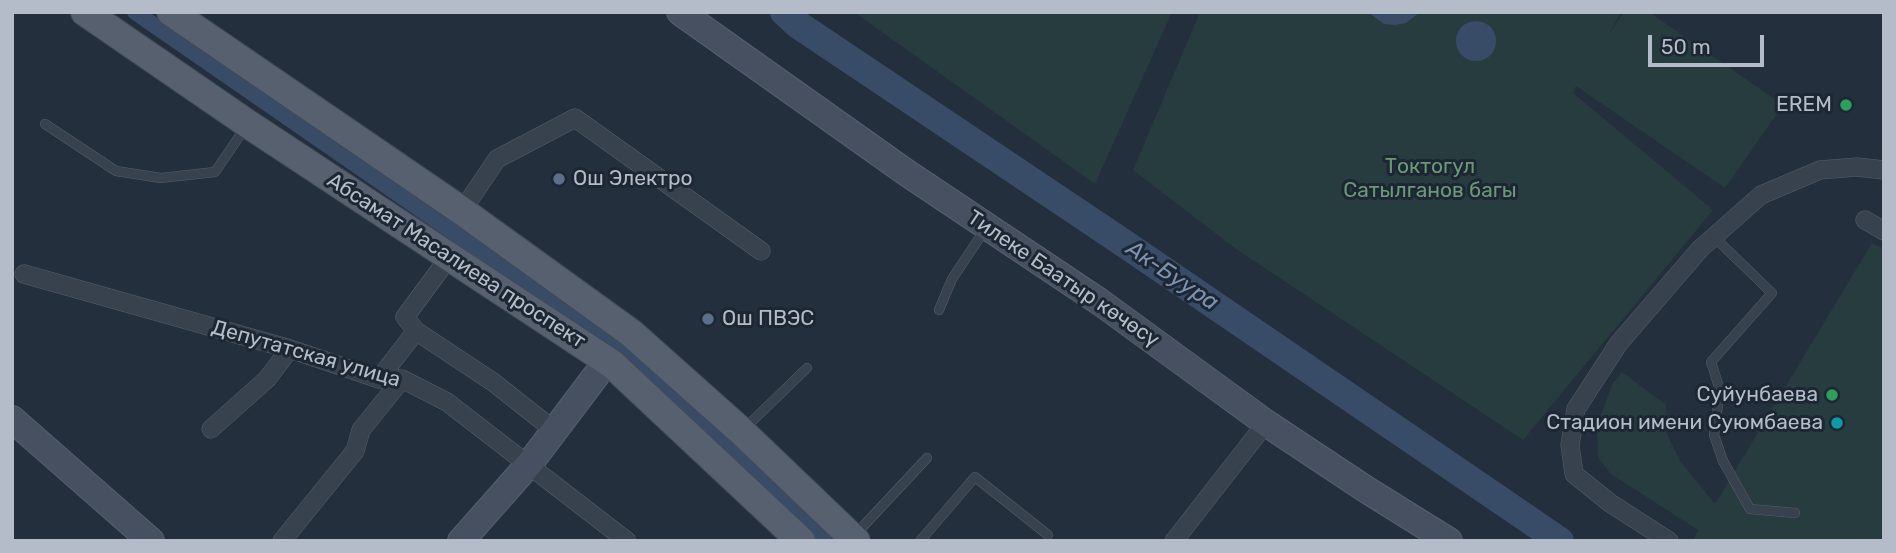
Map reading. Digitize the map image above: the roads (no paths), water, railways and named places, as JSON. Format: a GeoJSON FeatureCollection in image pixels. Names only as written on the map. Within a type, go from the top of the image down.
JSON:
{"type":"FeatureCollection","features":[{"type":"Feature","properties":{"kind":"main road","name":"Абсамат Масалиева проспект"},"geometry":{"type":"LineString","coordinates":[[85,12],[248,124],[607,361],[801,541]]}},
{"type":"Feature","properties":{"kind":"main road","name":"Абсамат Масалиева проспект"},"geometry":{"type":"LineString","coordinates":[[171,12],[462,211],[631,333],[741,431],[855,539]]}},
{"type":"Feature","properties":{"kind":"street","name":"Тилеке Баатыр көчөсү"},"geometry":{"type":"LineString","coordinates":[[680,12],[884,158],[1100,302],[1266,423],[1449,541]]}},
{"type":"Feature","properties":{"kind":"street"},"geometry":{"type":"LineString","coordinates":[[462,211],[497,159],[575,118],[761,251]]}},
{"type":"Feature","properties":{"kind":"street"},"geometry":{"type":"LineString","coordinates":[[1669,541],[1610,503],[1574,474],[1570,445],[1576,410],[1619,342],[1713,236],[1761,195],[1820,170],[1857,167],[1884,170]]}},
{"type":"Feature","properties":{"kind":"street"},"geometry":{"type":"LineString","coordinates":[[1865,220],[1884,231]]}},
{"type":"Feature","properties":{"kind":"street"},"geometry":{"type":"LineString","coordinates":[[450,257],[405,317],[416,331],[493,382],[555,430]]}},
{"type":"Feature","properties":{"kind":"street","name":"Депутатская улица"},"geometry":{"type":"LineString","coordinates":[[24,274],[290,349],[379,379],[402,379],[447,402],[530,463],[627,541]]}},
{"type":"Feature","properties":{"kind":"street"},"geometry":{"type":"LineString","coordinates":[[379,379],[416,331]]}},
{"type":"Feature","properties":{"kind":"street"},"geometry":{"type":"LineString","coordinates":[[211,429],[267,379],[290,349]]}},
{"type":"Feature","properties":{"kind":"street"},"geometry":{"type":"LineString","coordinates":[[461,541],[530,463],[607,361]]}},
{"type":"Feature","properties":{"kind":"street"},"geometry":{"type":"LineString","coordinates":[[282,541],[355,451],[360,430],[402,379]]}},
{"type":"Feature","properties":{"kind":"street"},"geometry":{"type":"LineString","coordinates":[[12,419],[151,541]]}},
{"type":"Feature","properties":{"kind":"street"},"geometry":{"type":"LineString","coordinates":[[1174,541],[1266,423]]}},
{"type":"Feature","properties":{"kind":"lane"},"geometry":{"type":"LineString","coordinates":[[45,124],[116,171],[161,178],[215,172],[248,124]]}},
{"type":"Feature","properties":{"kind":"lane"},"geometry":{"type":"LineString","coordinates":[[939,310],[952,279],[987,227]]}},
{"type":"Feature","properties":{"kind":"lane"},"geometry":{"type":"LineString","coordinates":[[1713,236],[1772,293],[1711,362],[1720,390],[1714,435],[1723,461],[1750,509],[1795,513]]}},
{"type":"Feature","properties":{"kind":"lane"},"geometry":{"type":"LineString","coordinates":[[741,431],[807,368]]}},
{"type":"Feature","properties":{"kind":"lane"},"geometry":{"type":"LineString","coordinates":[[855,539],[928,458]]}},
{"type":"Feature","properties":{"kind":"lane"},"geometry":{"type":"LineString","coordinates":[[920,541],[975,477],[1048,535]]}},
{"type":"Feature","properties":{"kind":"water"},"geometry":{"type":"Polygon","coordinates":[[[1368,12],[1420,12],[1406,23],[1395,25],[1384,24],[1368,12]]]}},
{"type":"Feature","properties":{"kind":"water"},"geometry":{"type":"Polygon","coordinates":[[[1476,21],[1490,27],[1496,41],[1490,55],[1476,61],[1462,55],[1456,41],[1462,27],[1476,21]]]}},
{"type":"Feature","properties":{"kind":"waterway"},"geometry":{"type":"LineString","coordinates":[[135,12],[635,358],[824,541]]}},
{"type":"Feature","properties":{"kind":"waterway","name":"Ак-Буура"},"geometry":{"type":"LineString","coordinates":[[784,12],[797,24],[1560,541]]}},
{"type":"Feature","properties":{"kind":"place","name":"EREM"},"geometry":{"type":"Point","coordinates":[1846,105]}},
{"type":"Feature","properties":{"kind":"place","name":"Ош Электро"},"geometry":{"type":"Point","coordinates":[559,179]}},
{"type":"Feature","properties":{"kind":"place","name":"Ош ПВЭС"},"geometry":{"type":"Point","coordinates":[708,319]}},
{"type":"Feature","properties":{"kind":"place","name":"Суйунбаева"},"geometry":{"type":"Point","coordinates":[1832,395]}},
{"type":"Feature","properties":{"kind":"place","name":"Стадион имени Суюмбаева"},"geometry":{"type":"Point","coordinates":[1837,423]}},
{"type":"Feature","properties":{"kind":"park label","name":"Токтогул Сатылганов багы"},"geometry":{"type":"Point","coordinates":[1430,179]}}]}
